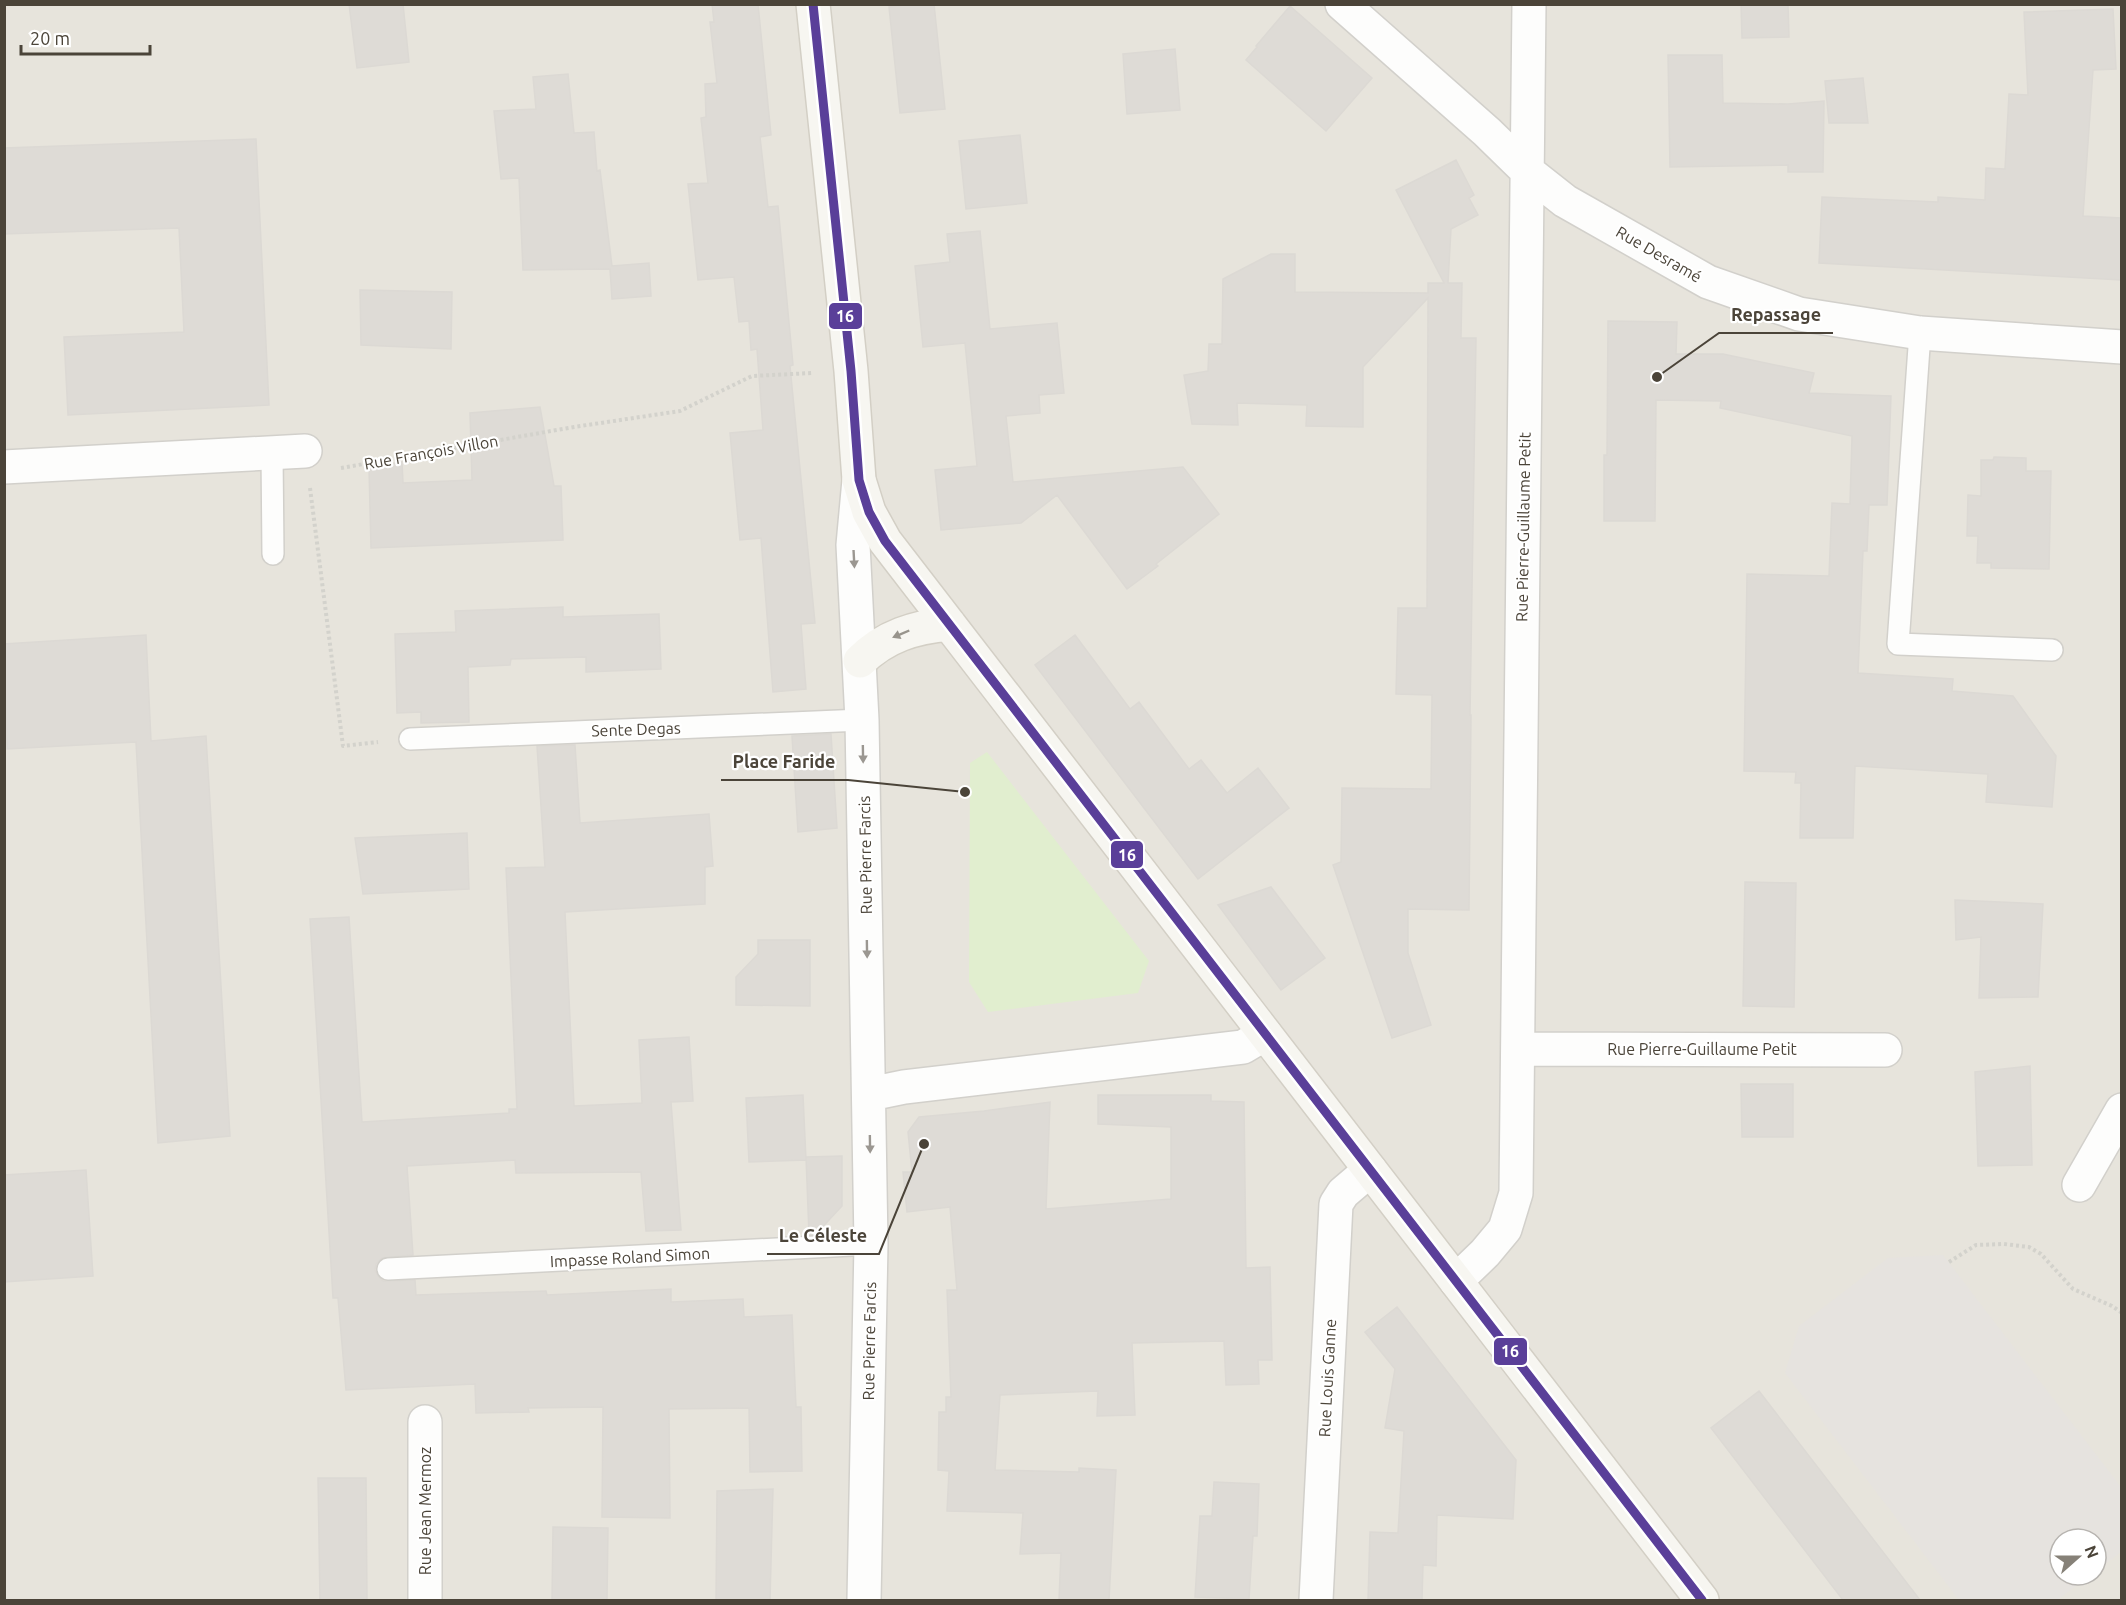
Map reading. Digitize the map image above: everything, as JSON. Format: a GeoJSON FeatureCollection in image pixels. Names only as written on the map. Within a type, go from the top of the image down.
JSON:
{"type":"FeatureCollection","features":[{"type":"Feature","properties":{"kind":"street","name":"Rue Pierre Farcis"},"geometry":{"type":"LineString","coordinates":[[813,4],[851,371],[859,480],[853,545],[862,720],[871,1244],[864,1600]]}},
{"type":"Feature","properties":{"kind":"street","name":"Rue Desramé"},"geometry":{"type":"LineString","coordinates":[[1342,4],[1487,132],[1527,171],[1565,201],[1708,282],[1799,314],[1920,333],[2121,347]]}},
{"type":"Feature","properties":{"kind":"street","name":"Rue Pierre-Guillaume Petit"},"geometry":{"type":"LineString","coordinates":[[1456,1281],[1485,1253],[1505,1228],[1516,1193],[1529,4]]}},
{"type":"Feature","properties":{"kind":"street"},"geometry":{"type":"LineString","coordinates":[[4,467],[305,451]]}},
{"type":"Feature","properties":{"kind":"street"},"geometry":{"type":"LineString","coordinates":[[859,480],[869,512],[885,541],[1702,1600]]}},
{"type":"Feature","properties":{"kind":"street"},"geometry":{"type":"LineString","coordinates":[[860,661],[879,645],[898,635],[929,626],[949,624]]}},
{"type":"Feature","properties":{"kind":"street"},"geometry":{"type":"LineString","coordinates":[[870,1094],[916,1086],[1243,1047],[1265,1034]]}},
{"type":"Feature","properties":{"kind":"street","name":"Rue Pierre-Guillaume Petit"},"geometry":{"type":"LineString","coordinates":[[1518,1049],[1885,1050]]}},
{"type":"Feature","properties":{"kind":"street"},"geometry":{"type":"LineString","coordinates":[[2079,1185],[2121,1110]]}},
{"type":"Feature","properties":{"kind":"street","name":"Rue Louis Ganne"},"geometry":{"type":"LineString","coordinates":[[1316,1600],[1335,1204],[1343,1193],[1370,1170]]}},
{"type":"Feature","properties":{"kind":"street","name":"Rue Jean Mermoz"},"geometry":{"type":"LineString","coordinates":[[425,1422],[425,1600]]}},
{"type":"Feature","properties":{"kind":"lane"},"geometry":{"type":"LineString","coordinates":[[1920,333],[1898,644],[2052,650]]}},
{"type":"Feature","properties":{"kind":"lane"},"geometry":{"type":"LineString","coordinates":[[272,453],[273,554]]}},
{"type":"Feature","properties":{"kind":"lane","name":"Sente Degas"},"geometry":{"type":"LineString","coordinates":[[410,739],[862,720]]}},
{"type":"Feature","properties":{"kind":"lane","name":"Impasse Roland Simon"},"geometry":{"type":"LineString","coordinates":[[388,1269],[871,1244]]}},
{"type":"Feature","properties":{"kind":"path","name":"Rue François Villon"},"geometry":{"type":"LineString","coordinates":[[305,451],[339,468],[680,411],[752,376],[851,371]]}},
{"type":"Feature","properties":{"kind":"path"},"geometry":{"type":"LineString","coordinates":[[305,451],[344,746],[410,739]]}},
{"type":"Feature","properties":{"kind":"path"},"geometry":{"type":"LineString","coordinates":[[1949,1262],[1976,1245],[2004,1244],[2029,1247],[2041,1254],[2073,1289],[2112,1306],[2121,1313]]}},
{"type":"Feature","properties":{"kind":"shaded area"},"geometry":{"type":"Polygon","coordinates":[[[5,5],[2121,5],[2121,1600],[5,1600],[5,5]]]}},
{"type":"Feature","properties":{"kind":"shaded area"},"geometry":{"type":"Polygon","coordinates":[[[1943,1255],[2121,1487],[2121,1552],[2108,1562],[2108,1527],[2048,1527],[2048,1587],[2074,1587],[2060,1598],[2061,1600],[1959,1600],[1785,1373],[1799,1326],[1888,1258],[1943,1255]]]}},
{"type":"Feature","properties":{"kind":"green space"},"geometry":{"type":"Polygon","coordinates":[[[987,752],[1149,961],[1138,993],[988,1012],[969,982],[970,763],[987,752]]]}},
{"type":"Feature","properties":{"kind":"building"},"geometry":{"type":"Polygon","coordinates":[[[349,4],[403,4],[409,62],[357,68],[349,4]]]}},
{"type":"Feature","properties":{"kind":"building"},"geometry":{"type":"Polygon","coordinates":[[[712,4],[758,4],[771,135],[760,137],[768,207],[778,206],[793,365],[790,366],[815,623],[801,624],[806,689],[773,692],[761,538],[740,540],[730,433],[763,430],[757,349],[751,350],[749,321],[739,322],[734,277],[698,280],[688,184],[708,183],[701,118],[706,117],[705,84],[717,83],[710,22],[714,22],[712,4]]]}},
{"type":"Feature","properties":{"kind":"building"},"geometry":{"type":"Polygon","coordinates":[[[934,4],[945,109],[900,113],[889,7],[934,4]]]}},
{"type":"Feature","properties":{"kind":"building"},"geometry":{"type":"Polygon","coordinates":[[[1741,4],[1788,4],[1789,37],[1742,38],[1741,4]]]}},
{"type":"Feature","properties":{"kind":"building"},"geometry":{"type":"Polygon","coordinates":[[[1290,6],[1372,78],[1326,131],[1246,60],[1290,6]]]}},
{"type":"Feature","properties":{"kind":"building"},"geometry":{"type":"Polygon","coordinates":[[[2113,9],[2116,69],[2093,70],[2083,216],[2121,218],[2121,280],[1819,263],[1822,197],[1938,202],[1938,197],[1985,200],[1986,168],[2005,169],[2009,94],[2028,95],[2024,12],[2113,9]]]}},
{"type":"Feature","properties":{"kind":"building"},"geometry":{"type":"Polygon","coordinates":[[[1175,49],[1180,110],[1127,114],[1123,54],[1175,49]]]}},
{"type":"Feature","properties":{"kind":"building"},"geometry":{"type":"Polygon","coordinates":[[[1668,55],[1722,55],[1723,103],[1788,104],[1824,101],[1823,172],[1788,172],[1788,165],[1670,167],[1668,55]]]}},
{"type":"Feature","properties":{"kind":"building"},"geometry":{"type":"Polygon","coordinates":[[[568,74],[574,133],[594,132],[597,171],[600,170],[612,266],[649,263],[651,296],[612,299],[610,269],[523,270],[519,178],[501,179],[494,111],[536,109],[533,77],[568,74]]]}},
{"type":"Feature","properties":{"kind":"building"},"geometry":{"type":"Polygon","coordinates":[[[1863,78],[1868,123],[1829,123],[1825,81],[1863,78]]]}},
{"type":"Feature","properties":{"kind":"building"},"geometry":{"type":"Polygon","coordinates":[[[1020,135],[1027,203],[966,209],[959,141],[1020,135]]]}},
{"type":"Feature","properties":{"kind":"building"},"geometry":{"type":"Polygon","coordinates":[[[256,139],[269,405],[68,415],[64,337],[184,332],[179,228],[4,234],[4,148],[256,139]]]}},
{"type":"Feature","properties":{"kind":"building"},"geometry":{"type":"Polygon","coordinates":[[[1456,160],[1474,195],[1469,198],[1478,215],[1451,229],[1448,283],[1462,283],[1461,338],[1476,338],[1469,910],[1408,909],[1408,953],[1431,1025],[1392,1038],[1333,865],[1341,862],[1342,788],[1431,789],[1432,695],[1396,694],[1398,608],[1427,608],[1428,298],[1363,367],[1363,427],[1306,426],[1307,405],[1237,403],[1238,425],[1192,424],[1184,375],[1208,371],[1209,344],[1222,344],[1223,279],[1271,254],[1295,254],[1295,292],[1428,293],[1428,283],[1444,283],[1396,190],[1456,160]]]}},
{"type":"Feature","properties":{"kind":"building"},"geometry":{"type":"Polygon","coordinates":[[[980,231],[990,329],[1057,323],[1064,393],[1039,395],[1040,413],[1006,416],[1013,482],[1183,467],[1219,514],[1127,589],[1057,495],[1021,523],[941,530],[935,470],[977,466],[965,343],[923,347],[915,266],[950,262],[947,234],[980,231]]]}},
{"type":"Feature","properties":{"kind":"building"},"geometry":{"type":"Polygon","coordinates":[[[360,290],[452,292],[451,349],[361,345],[360,290]]]}},
{"type":"Feature","properties":{"kind":"building"},"geometry":{"type":"Polygon","coordinates":[[[1608,321],[1677,322],[1676,354],[1723,354],[1814,373],[1809,393],[1891,396],[1887,505],[1869,505],[1867,551],[1863,551],[1858,673],[1953,679],[1952,691],[2013,696],[2056,756],[2052,807],[1986,802],[1988,774],[1855,766],[1853,838],[1800,838],[1801,783],[1795,783],[1796,772],[1744,771],[1747,574],[1829,576],[1832,503],[1850,504],[1852,436],[1720,408],[1721,401],[1656,400],[1655,521],[1604,521],[1608,321]]]}},
{"type":"Feature","properties":{"kind":"building"},"geometry":{"type":"Polygon","coordinates":[[[540,407],[554,486],[561,486],[563,540],[371,548],[369,468],[402,462],[403,483],[472,480],[470,413],[540,407]]]}},
{"type":"Feature","properties":{"kind":"building"},"geometry":{"type":"Polygon","coordinates":[[[1994,457],[2026,458],[2026,471],[2051,471],[2049,569],[1991,568],[1991,563],[1977,563],[1978,536],[1967,536],[1968,495],[1981,496],[1981,460],[1993,460],[1994,457]]]}},
{"type":"Feature","properties":{"kind":"building"},"geometry":{"type":"Polygon","coordinates":[[[563,607],[563,617],[659,614],[661,669],[586,672],[586,657],[511,659],[510,665],[468,667],[469,722],[421,723],[421,712],[397,713],[395,634],[456,632],[455,611],[563,607]]]}},
{"type":"Feature","properties":{"kind":"building"},"geometry":{"type":"Polygon","coordinates":[[[146,635],[151,741],[206,736],[230,1136],[158,1143],[136,742],[7,749],[4,644],[146,635]]]}},
{"type":"Feature","properties":{"kind":"building"},"geometry":{"type":"Polygon","coordinates":[[[1075,635],[1130,709],[1139,702],[1189,769],[1201,760],[1227,793],[1258,768],[1289,808],[1198,879],[1035,665],[1075,635]]]}},
{"type":"Feature","properties":{"kind":"building"},"geometry":{"type":"Polygon","coordinates":[[[831,734],[837,828],[798,832],[792,736],[831,734]]]}},
{"type":"Feature","properties":{"kind":"building"},"geometry":{"type":"Polygon","coordinates":[[[575,745],[580,823],[709,814],[713,866],[705,867],[705,904],[565,912],[574,1106],[642,1103],[639,1040],[689,1037],[693,1101],[671,1102],[681,1230],[646,1231],[641,1172],[516,1173],[515,1160],[407,1166],[413,1255],[382,1258],[376,1264],[375,1270],[383,1281],[415,1280],[416,1295],[546,1291],[547,1295],[671,1289],[671,1302],[743,1299],[744,1317],[792,1315],[796,1407],[801,1407],[802,1471],[750,1472],[749,1408],[669,1409],[670,1518],[602,1517],[603,1407],[528,1408],[529,1412],[476,1413],[475,1384],[346,1390],[338,1298],[333,1298],[310,919],[349,917],[362,1122],[509,1113],[509,1109],[517,1109],[506,868],[545,867],[537,746],[575,745]]]}},
{"type":"Feature","properties":{"kind":"building"},"geometry":{"type":"Polygon","coordinates":[[[467,833],[469,889],[363,894],[355,838],[467,833]]]}},
{"type":"Feature","properties":{"kind":"building"},"geometry":{"type":"Polygon","coordinates":[[[1745,882],[1796,883],[1794,1007],[1743,1006],[1745,882]]]}},
{"type":"Feature","properties":{"kind":"building"},"geometry":{"type":"Polygon","coordinates":[[[1271,887],[1325,958],[1281,990],[1218,905],[1271,887]]]}},
{"type":"Feature","properties":{"kind":"building"},"geometry":{"type":"Polygon","coordinates":[[[1955,900],[2043,904],[2038,997],[1979,998],[1981,937],[1956,940],[1955,900]]]}},
{"type":"Feature","properties":{"kind":"building"},"geometry":{"type":"Polygon","coordinates":[[[758,940],[810,940],[810,1006],[736,1005],[736,977],[758,954],[758,940]]]}},
{"type":"Feature","properties":{"kind":"building"},"geometry":{"type":"Polygon","coordinates":[[[2030,1066],[2032,1165],[1978,1166],[1975,1072],[2030,1066]]]}},
{"type":"Feature","properties":{"kind":"building"},"geometry":{"type":"Polygon","coordinates":[[[1741,1084],[1793,1084],[1793,1137],[1742,1137],[1741,1084]]]}},
{"type":"Feature","properties":{"kind":"building"},"geometry":{"type":"Polygon","coordinates":[[[803,1095],[806,1160],[749,1162],[746,1098],[803,1095]]]}},
{"type":"Feature","properties":{"kind":"building"},"geometry":{"type":"Polygon","coordinates":[[[1098,1095],[1211,1095],[1211,1101],[1244,1102],[1246,1268],[1270,1267],[1272,1360],[1258,1360],[1259,1384],[1226,1385],[1224,1341],[1132,1343],[1135,1415],[1097,1416],[1098,1391],[1000,1395],[995,1470],[1079,1472],[1079,1468],[1116,1470],[1109,1600],[1059,1600],[1061,1553],[1020,1554],[1023,1513],[947,1511],[949,1471],[938,1470],[939,1412],[946,1412],[946,1397],[951,1397],[947,1290],[957,1290],[950,1207],[907,1212],[903,1172],[912,1172],[908,1132],[919,1117],[1050,1102],[1046,1209],[1171,1199],[1171,1127],[1098,1124],[1098,1095]]]}},
{"type":"Feature","properties":{"kind":"building"},"geometry":{"type":"Polygon","coordinates":[[[842,1156],[842,1206],[816,1234],[809,1234],[806,1157],[842,1156]]]}},
{"type":"Feature","properties":{"kind":"building"},"geometry":{"type":"Polygon","coordinates":[[[86,1170],[93,1276],[4,1282],[4,1175],[86,1170]]]}},
{"type":"Feature","properties":{"kind":"building"},"geometry":{"type":"Polygon","coordinates":[[[1397,1307],[1516,1460],[1513,1519],[1437,1515],[1436,1566],[1423,1565],[1422,1600],[1368,1600],[1370,1532],[1398,1533],[1404,1431],[1385,1428],[1395,1369],[1365,1332],[1397,1307]]]}},
{"type":"Feature","properties":{"kind":"building"},"geometry":{"type":"Polygon","coordinates":[[[1759,1391],[1920,1600],[1843,1600],[1711,1428],[1759,1391]]]}},
{"type":"Feature","properties":{"kind":"building"},"geometry":{"type":"Polygon","coordinates":[[[318,1478],[366,1478],[367,1600],[320,1600],[318,1478]]]}},
{"type":"Feature","properties":{"kind":"building"},"geometry":{"type":"Polygon","coordinates":[[[1214,1482],[1259,1484],[1257,1536],[1253,1536],[1249,1599],[1195,1597],[1200,1516],[1212,1516],[1214,1482]]]}},
{"type":"Feature","properties":{"kind":"building"},"geometry":{"type":"Polygon","coordinates":[[[773,1489],[770,1600],[716,1600],[717,1491],[773,1489]]]}},
{"type":"Feature","properties":{"kind":"building"},"geometry":{"type":"Polygon","coordinates":[[[553,1527],[608,1528],[607,1600],[552,1600],[553,1527]]]}},
{"type":"Feature","properties":{"kind":"transit line","name":"16"},"geometry":{"type":"LineString","coordinates":[[813,4],[851,371],[859,480],[869,512],[885,541],[1702,1600]]}},
{"type":"Feature","properties":{"kind":"place","name":"Repassage"},"geometry":{"type":"Point","coordinates":[1657,377]}},
{"type":"Feature","properties":{"kind":"place","name":"Place Faride"},"geometry":{"type":"Point","coordinates":[965,792]}},
{"type":"Feature","properties":{"kind":"place","name":"Le Céleste"},"geometry":{"type":"Point","coordinates":[924,1144]}}]}
